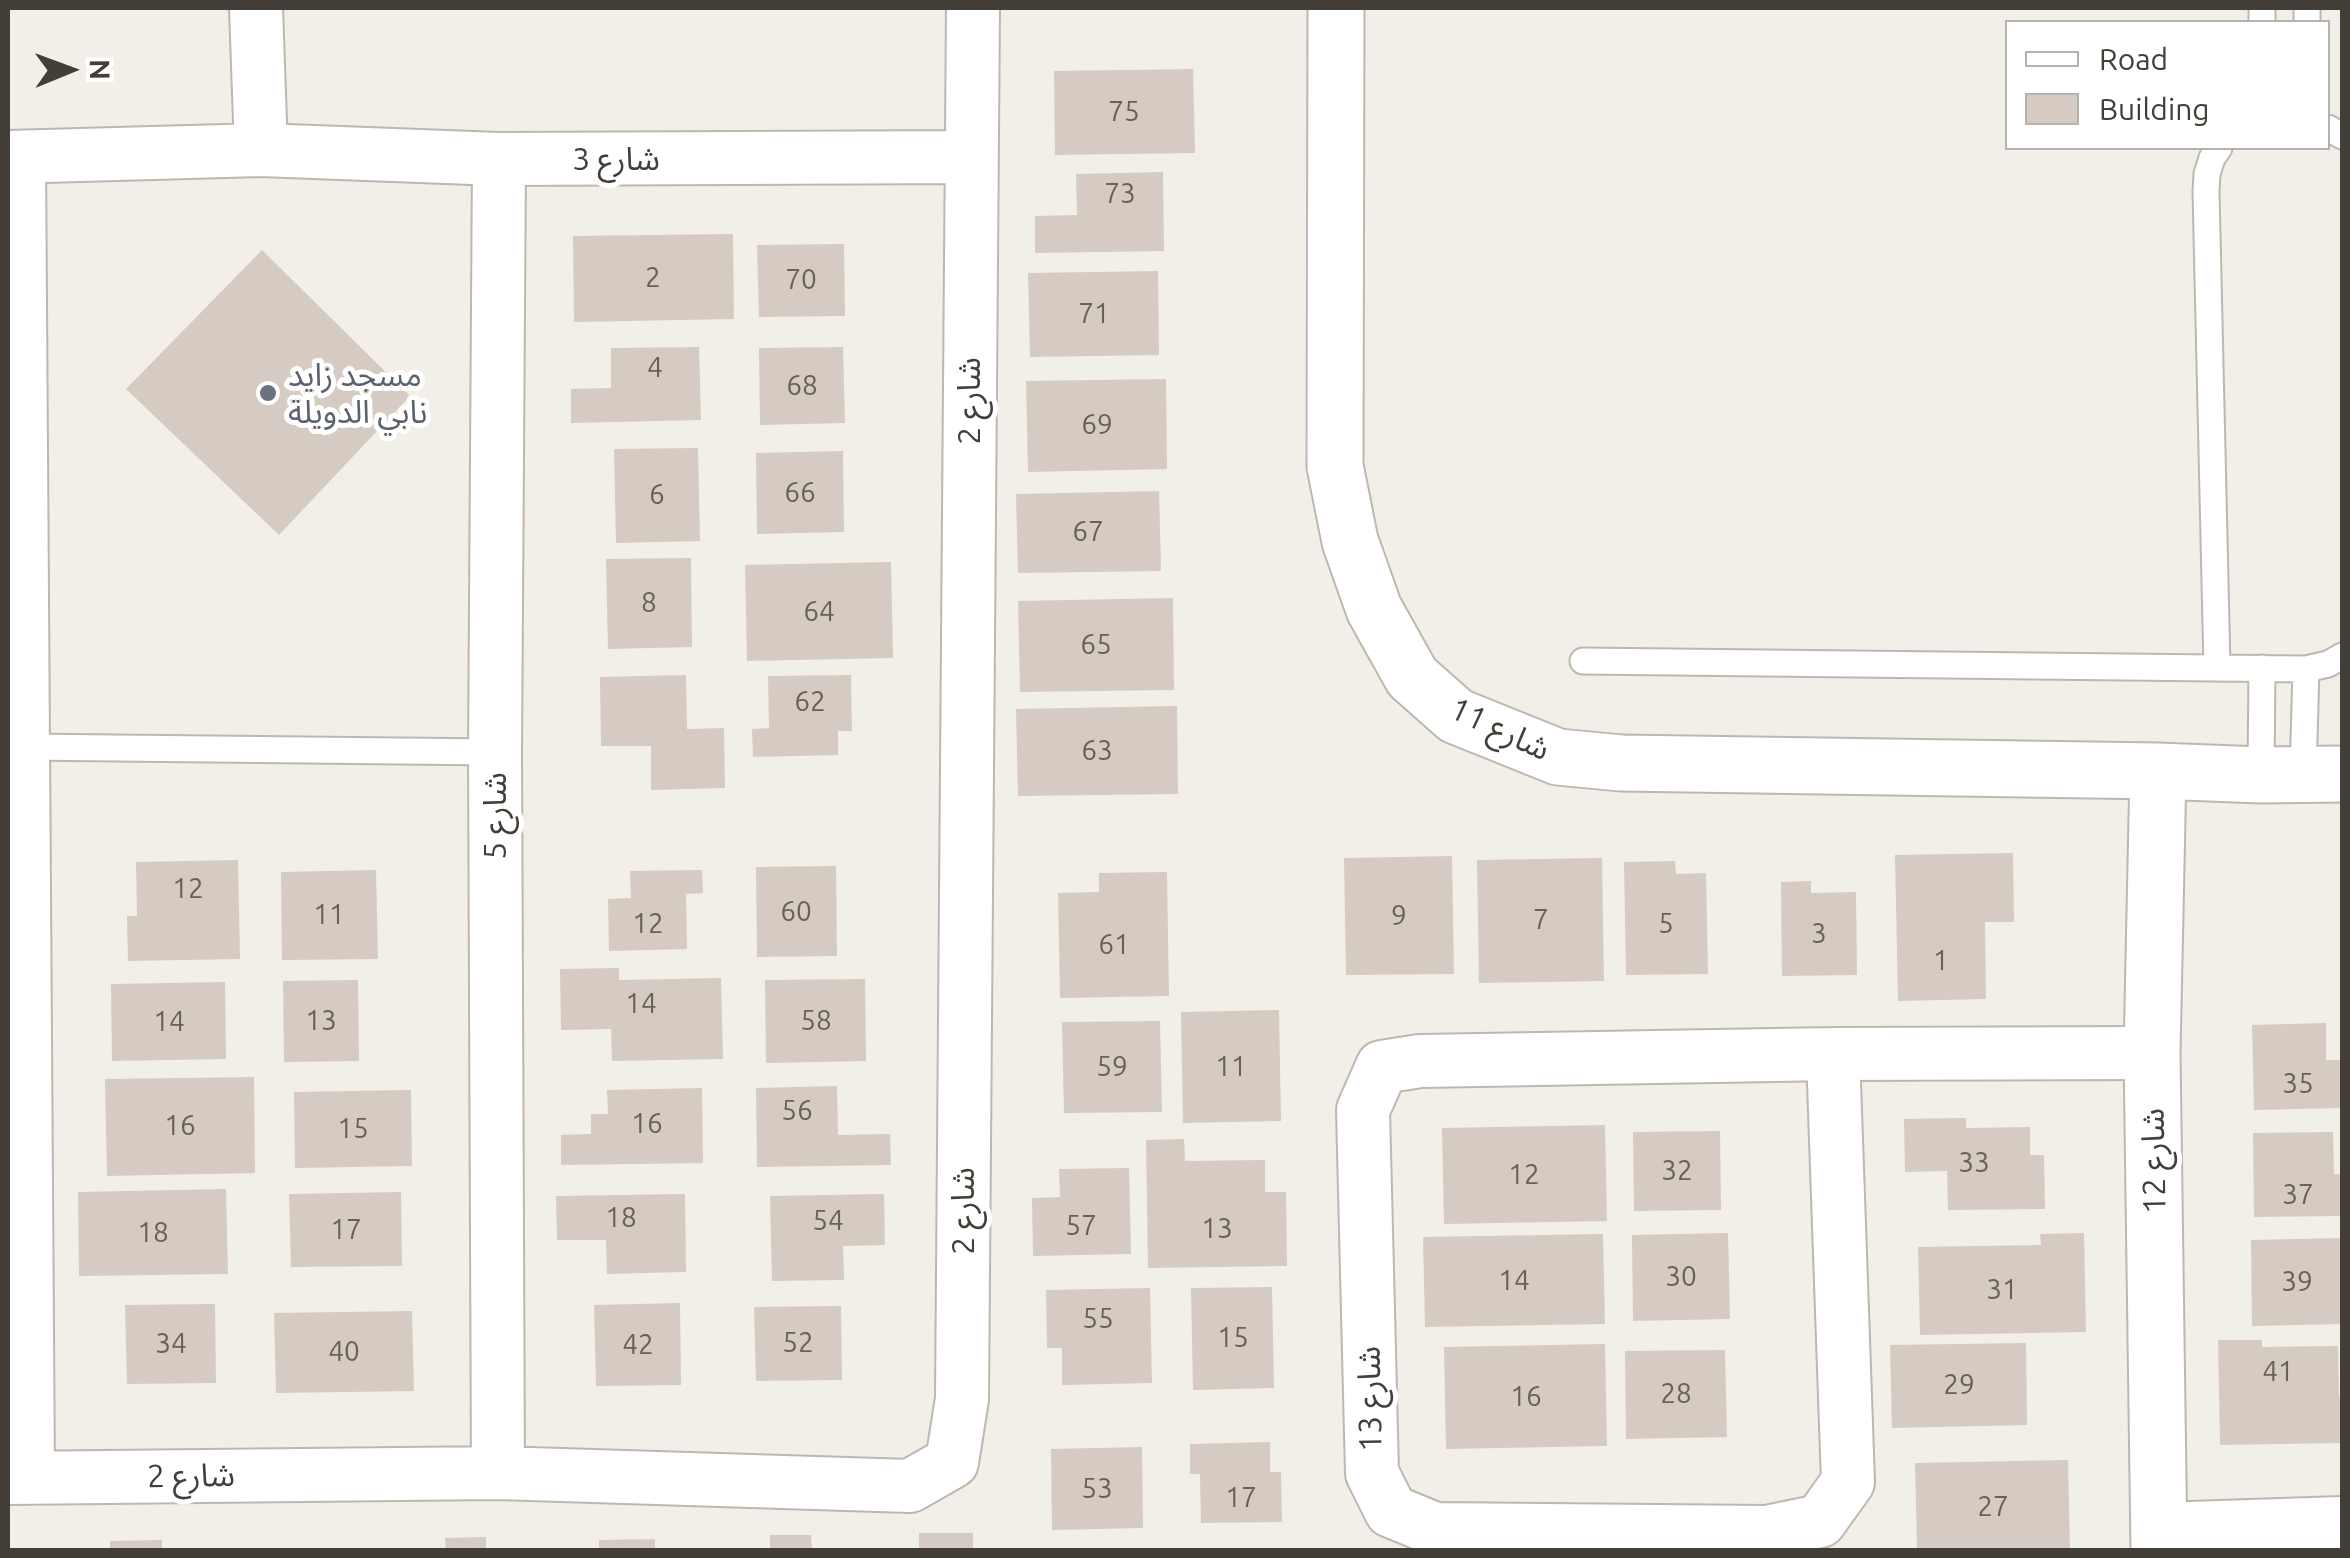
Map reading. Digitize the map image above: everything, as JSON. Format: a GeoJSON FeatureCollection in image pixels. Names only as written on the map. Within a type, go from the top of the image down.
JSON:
{"type":"FeatureCollection","features":[{"type":"Feature","properties":{"kind":"street"},"geometry":{"type":"LineString","coordinates":[[256,8],[260,150]]}},
{"type":"Feature","properties":{"kind":"street","name":"شارع 2"},"geometry":{"type":"LineString","coordinates":[[18,1478],[498,1473],[910,1486],[952,1462],[962,1399],[973,8]]}},
{"type":"Feature","properties":{"kind":"street","name":"شارع 11"},"geometry":{"type":"LineString","coordinates":[[1336,8],[1334,466],[1350,541],[1374,609],[1412,677],[1456,716],[1558,757],[1621,764],[2302,775]]}},
{"type":"Feature","properties":{"kind":"street","name":"شارع 3"},"geometry":{"type":"LineString","coordinates":[[13,157],[260,150],[498,160],[971,157]]}},
{"type":"Feature","properties":{"kind":"street"},"geometry":{"type":"LineString","coordinates":[[13,157],[22,746],[18,1478]]}},
{"type":"Feature","properties":{"kind":"street","name":"شارع 5"},"geometry":{"type":"LineString","coordinates":[[498,160],[498,1473]]}},
{"type":"Feature","properties":{"kind":"street","name":"شارع 12"},"geometry":{"type":"LineString","coordinates":[[2158,771],[2152,1053],[2159,1540]]}},
{"type":"Feature","properties":{"kind":"street","name":"شارع 13"},"geometry":{"type":"LineString","coordinates":[[1832,1054],[1848,1482],[1820,1521],[1766,1532],[1435,1529],[1391,1512],[1372,1473],[1363,1110],[1382,1067],[1420,1061],[1832,1054],[2152,1053]]}},
{"type":"Feature","properties":{"kind":"street"},"geometry":{"type":"LineString","coordinates":[[2159,1540],[2342,1523]]}},
{"type":"Feature","properties":{"kind":"lane"},"geometry":{"type":"LineString","coordinates":[[2218,150],[2206,174],[2206,191],[2218,668]]}},
{"type":"Feature","properties":{"kind":"lane"},"geometry":{"type":"LineString","coordinates":[[1582,661],[2306,668],[2328,664],[2342,656]]}},
{"type":"Feature","properties":{"kind":"lane"},"geometry":{"type":"LineString","coordinates":[[2262,668],[2302,775]]}},
{"type":"Feature","properties":{"kind":"lane"},"geometry":{"type":"LineString","coordinates":[[2302,775],[2306,668]]}},
{"type":"Feature","properties":{"kind":"lane"},"geometry":{"type":"LineString","coordinates":[[22,746],[495,752]]}},
{"type":"Feature","properties":{"kind":"building"},"geometry":{"type":"Polygon","coordinates":[[[1193,69],[1195,153],[1055,155],[1054,71],[1193,69]]]}},
{"type":"Feature","properties":{"kind":"building"},"geometry":{"type":"Polygon","coordinates":[[[1163,172],[1164,251],[1035,253],[1035,216],[1077,215],[1076,174],[1163,172]]]}},
{"type":"Feature","properties":{"kind":"building"},"geometry":{"type":"Polygon","coordinates":[[[733,234],[734,319],[574,322],[573,236],[733,234]]]}},
{"type":"Feature","properties":{"kind":"building"},"geometry":{"type":"Polygon","coordinates":[[[844,244],[845,316],[759,317],[757,245],[844,244]]]}},
{"type":"Feature","properties":{"kind":"building","name":"مسجد زايد نابي الدويلة"},"geometry":{"type":"Polygon","coordinates":[[[262,250],[410,396],[279,535],[126,389],[262,250]]]}},
{"type":"Feature","properties":{"kind":"building"},"geometry":{"type":"Polygon","coordinates":[[[1158,271],[1159,355],[1030,357],[1028,273],[1158,271]]]}},
{"type":"Feature","properties":{"kind":"building"},"geometry":{"type":"Polygon","coordinates":[[[699,347],[701,420],[571,423],[571,389],[611,388],[611,348],[699,347]]]}},
{"type":"Feature","properties":{"kind":"building"},"geometry":{"type":"Polygon","coordinates":[[[843,347],[845,423],[760,425],[759,348],[843,347]]]}},
{"type":"Feature","properties":{"kind":"building"},"geometry":{"type":"Polygon","coordinates":[[[1166,379],[1167,469],[1028,472],[1026,381],[1166,379]]]}},
{"type":"Feature","properties":{"kind":"building"},"geometry":{"type":"Polygon","coordinates":[[[698,448],[700,541],[616,543],[614,449],[698,448]]]}},
{"type":"Feature","properties":{"kind":"building"},"geometry":{"type":"Polygon","coordinates":[[[843,451],[844,532],[757,534],[756,453],[843,451]]]}},
{"type":"Feature","properties":{"kind":"building"},"geometry":{"type":"Polygon","coordinates":[[[1159,491],[1161,571],[1018,573],[1016,494],[1159,491]]]}},
{"type":"Feature","properties":{"kind":"building"},"geometry":{"type":"Polygon","coordinates":[[[691,558],[692,647],[608,649],[606,559],[691,558]]]}},
{"type":"Feature","properties":{"kind":"building"},"geometry":{"type":"Polygon","coordinates":[[[891,562],[893,658],[747,661],[745,565],[891,562]]]}},
{"type":"Feature","properties":{"kind":"building"},"geometry":{"type":"Polygon","coordinates":[[[1173,598],[1174,690],[1020,692],[1018,601],[1173,598]]]}},
{"type":"Feature","properties":{"kind":"building"},"geometry":{"type":"Polygon","coordinates":[[[686,675],[687,729],[724,728],[725,788],[651,790],[651,746],[601,746],[600,677],[686,675]]]}},
{"type":"Feature","properties":{"kind":"building"},"geometry":{"type":"Polygon","coordinates":[[[851,675],[852,731],[838,731],[838,755],[753,757],[752,729],[769,728],[768,676],[851,675]]]}},
{"type":"Feature","properties":{"kind":"building"},"geometry":{"type":"Polygon","coordinates":[[[1177,706],[1178,794],[1018,796],[1016,709],[1177,706]]]}},
{"type":"Feature","properties":{"kind":"building"},"geometry":{"type":"Polygon","coordinates":[[[2013,853],[2014,922],[1985,922],[1986,999],[1898,1001],[1895,855],[2013,853]]]}},
{"type":"Feature","properties":{"kind":"building"},"geometry":{"type":"Polygon","coordinates":[[[1452,856],[1454,974],[1346,975],[1344,858],[1452,856]]]}},
{"type":"Feature","properties":{"kind":"building"},"geometry":{"type":"Polygon","coordinates":[[[1602,858],[1604,981],[1479,983],[1477,860],[1602,858]]]}},
{"type":"Feature","properties":{"kind":"building"},"geometry":{"type":"Polygon","coordinates":[[[238,860],[240,959],[128,961],[127,916],[137,916],[136,862],[238,860]]]}},
{"type":"Feature","properties":{"kind":"building"},"geometry":{"type":"Polygon","coordinates":[[[1675,861],[1676,874],[1706,873],[1708,974],[1626,975],[1624,862],[1675,861]]]}},
{"type":"Feature","properties":{"kind":"building"},"geometry":{"type":"Polygon","coordinates":[[[836,866],[837,956],[757,957],[756,867],[836,866]]]}},
{"type":"Feature","properties":{"kind":"building"},"geometry":{"type":"Polygon","coordinates":[[[376,870],[378,959],[282,960],[281,872],[376,870]]]}},
{"type":"Feature","properties":{"kind":"building"},"geometry":{"type":"Polygon","coordinates":[[[702,870],[703,893],[686,894],[687,949],[609,951],[608,899],[631,898],[630,871],[702,870]]]}},
{"type":"Feature","properties":{"kind":"building"},"geometry":{"type":"Polygon","coordinates":[[[1167,872],[1169,996],[1060,998],[1058,893],[1099,892],[1099,873],[1167,872]]]}},
{"type":"Feature","properties":{"kind":"building"},"geometry":{"type":"Polygon","coordinates":[[[1811,881],[1811,893],[1856,892],[1857,975],[1782,976],[1781,882],[1811,881]]]}},
{"type":"Feature","properties":{"kind":"building"},"geometry":{"type":"Polygon","coordinates":[[[619,968],[619,980],[721,978],[723,1059],[612,1061],[611,1029],[561,1030],[560,969],[619,968]]]}},
{"type":"Feature","properties":{"kind":"building"},"geometry":{"type":"Polygon","coordinates":[[[865,979],[866,1061],[766,1063],[765,980],[865,979]]]}},
{"type":"Feature","properties":{"kind":"building"},"geometry":{"type":"Polygon","coordinates":[[[358,980],[359,1061],[284,1062],[283,981],[358,980]]]}},
{"type":"Feature","properties":{"kind":"building"},"geometry":{"type":"Polygon","coordinates":[[[225,982],[226,1059],[112,1061],[111,984],[225,982]]]}},
{"type":"Feature","properties":{"kind":"building"},"geometry":{"type":"Polygon","coordinates":[[[1279,1010],[1281,1121],[1183,1123],[1181,1012],[1279,1010]]]}},
{"type":"Feature","properties":{"kind":"building"},"geometry":{"type":"Polygon","coordinates":[[[1160,1021],[1162,1112],[1064,1113],[1062,1022],[1160,1021]]]}},
{"type":"Feature","properties":{"kind":"building"},"geometry":{"type":"Polygon","coordinates":[[[2326,1023],[2326,1060],[2342,1060],[2342,1108],[2254,1110],[2252,1025],[2326,1023]]]}},
{"type":"Feature","properties":{"kind":"building"},"geometry":{"type":"Polygon","coordinates":[[[254,1077],[255,1173],[107,1176],[105,1079],[254,1077]]]}},
{"type":"Feature","properties":{"kind":"building"},"geometry":{"type":"Polygon","coordinates":[[[837,1086],[838,1135],[890,1134],[891,1165],[757,1167],[756,1088],[837,1086]]]}},
{"type":"Feature","properties":{"kind":"building"},"geometry":{"type":"Polygon","coordinates":[[[702,1088],[703,1163],[561,1165],[561,1135],[591,1134],[591,1114],[608,1114],[607,1090],[702,1088]]]}},
{"type":"Feature","properties":{"kind":"building"},"geometry":{"type":"Polygon","coordinates":[[[411,1090],[412,1166],[295,1168],[294,1092],[411,1090]]]}},
{"type":"Feature","properties":{"kind":"building"},"geometry":{"type":"Polygon","coordinates":[[[1966,1118],[1966,1128],[2030,1127],[2030,1155],[2044,1155],[2045,1209],[1948,1210],[1947,1171],[1905,1172],[1904,1119],[1966,1118]]]}},
{"type":"Feature","properties":{"kind":"building"},"geometry":{"type":"Polygon","coordinates":[[[1605,1125],[1607,1221],[1444,1224],[1442,1128],[1605,1125]]]}},
{"type":"Feature","properties":{"kind":"building"},"geometry":{"type":"Polygon","coordinates":[[[1720,1131],[1721,1210],[1634,1211],[1633,1132],[1720,1131]]]}},
{"type":"Feature","properties":{"kind":"building"},"geometry":{"type":"Polygon","coordinates":[[[2333,1132],[2334,1174],[2342,1174],[2342,1216],[2254,1217],[2253,1133],[2333,1132]]]}},
{"type":"Feature","properties":{"kind":"building"},"geometry":{"type":"Polygon","coordinates":[[[1184,1139],[1185,1161],[1265,1160],[1265,1192],[1286,1192],[1287,1266],[1148,1268],[1146,1140],[1184,1139]]]}},
{"type":"Feature","properties":{"kind":"building"},"geometry":{"type":"Polygon","coordinates":[[[1129,1168],[1131,1254],[1033,1256],[1032,1198],[1060,1197],[1059,1169],[1129,1168]]]}},
{"type":"Feature","properties":{"kind":"building"},"geometry":{"type":"Polygon","coordinates":[[[226,1189],[228,1274],[79,1276],[78,1192],[226,1189]]]}},
{"type":"Feature","properties":{"kind":"building"},"geometry":{"type":"Polygon","coordinates":[[[401,1192],[402,1266],[291,1267],[289,1194],[401,1192]]]}},
{"type":"Feature","properties":{"kind":"building"},"geometry":{"type":"Polygon","coordinates":[[[685,1194],[686,1272],[607,1274],[606,1240],[557,1240],[556,1196],[685,1194]]]}},
{"type":"Feature","properties":{"kind":"building"},"geometry":{"type":"Polygon","coordinates":[[[884,1194],[885,1245],[843,1246],[844,1280],[772,1281],[770,1196],[884,1194]]]}},
{"type":"Feature","properties":{"kind":"building"},"geometry":{"type":"Polygon","coordinates":[[[1728,1233],[1730,1319],[1633,1321],[1632,1235],[1728,1233]]]}},
{"type":"Feature","properties":{"kind":"building"},"geometry":{"type":"Polygon","coordinates":[[[2084,1233],[2086,1332],[1920,1335],[1918,1247],[2041,1245],[2040,1234],[2084,1233]]]}},
{"type":"Feature","properties":{"kind":"building"},"geometry":{"type":"Polygon","coordinates":[[[1603,1234],[1605,1324],[1425,1327],[1423,1237],[1603,1234]]]}},
{"type":"Feature","properties":{"kind":"building"},"geometry":{"type":"Polygon","coordinates":[[[2342,1238],[2342,1324],[2252,1326],[2251,1240],[2342,1238]]]}},
{"type":"Feature","properties":{"kind":"building"},"geometry":{"type":"Polygon","coordinates":[[[1272,1287],[1274,1388],[1193,1390],[1191,1288],[1272,1287]]]}},
{"type":"Feature","properties":{"kind":"building"},"geometry":{"type":"Polygon","coordinates":[[[1150,1288],[1152,1383],[1062,1385],[1062,1348],[1047,1348],[1046,1290],[1150,1288]]]}},
{"type":"Feature","properties":{"kind":"building"},"geometry":{"type":"Polygon","coordinates":[[[680,1303],[681,1385],[596,1386],[594,1305],[680,1303]]]}},
{"type":"Feature","properties":{"kind":"building"},"geometry":{"type":"Polygon","coordinates":[[[215,1304],[216,1383],[127,1384],[125,1305],[215,1304]]]}},
{"type":"Feature","properties":{"kind":"building"},"geometry":{"type":"Polygon","coordinates":[[[841,1306],[842,1380],[756,1381],[754,1307],[841,1306]]]}},
{"type":"Feature","properties":{"kind":"building"},"geometry":{"type":"Polygon","coordinates":[[[412,1311],[414,1391],[276,1393],[274,1313],[412,1311]]]}},
{"type":"Feature","properties":{"kind":"building"},"geometry":{"type":"Polygon","coordinates":[[[2218,1340],[2262,1340],[2262,1347],[2338,1346],[2342,1443],[2220,1445],[2218,1340]]]}},
{"type":"Feature","properties":{"kind":"building"},"geometry":{"type":"Polygon","coordinates":[[[2026,1343],[2027,1425],[1892,1428],[1890,1345],[2026,1343]]]}},
{"type":"Feature","properties":{"kind":"building"},"geometry":{"type":"Polygon","coordinates":[[[1605,1344],[1607,1446],[1446,1449],[1444,1347],[1605,1344]]]}},
{"type":"Feature","properties":{"kind":"building"},"geometry":{"type":"Polygon","coordinates":[[[1725,1350],[1727,1437],[1626,1439],[1625,1351],[1725,1350]]]}},
{"type":"Feature","properties":{"kind":"building"},"geometry":{"type":"Polygon","coordinates":[[[1270,1442],[1270,1472],[1281,1472],[1282,1522],[1201,1523],[1200,1474],[1190,1474],[1190,1444],[1270,1442]]]}},
{"type":"Feature","properties":{"kind":"building"},"geometry":{"type":"Polygon","coordinates":[[[1142,1447],[1143,1528],[1052,1530],[1051,1449],[1142,1447]]]}},
{"type":"Feature","properties":{"kind":"building"},"geometry":{"type":"Polygon","coordinates":[[[2068,1460],[2070,1550],[1917,1550],[1915,1463],[2068,1460]]]}},
{"type":"Feature","properties":{"kind":"building"},"geometry":{"type":"Polygon","coordinates":[[[919,1533],[973,1533],[973,1550],[919,1550],[919,1533]]]}},
{"type":"Feature","properties":{"kind":"building"},"geometry":{"type":"Polygon","coordinates":[[[770,1535],[811,1535],[812,1550],[770,1550],[770,1535]]]}},
{"type":"Feature","properties":{"kind":"building"},"geometry":{"type":"Polygon","coordinates":[[[486,1537],[486,1550],[446,1550],[445,1538],[486,1537]]]}},
{"type":"Feature","properties":{"kind":"building"},"geometry":{"type":"Polygon","coordinates":[[[655,1539],[655,1550],[599,1550],[599,1540],[655,1539]]]}},
{"type":"Feature","properties":{"kind":"building"},"geometry":{"type":"Polygon","coordinates":[[[162,1540],[162,1550],[110,1550],[110,1541],[162,1540]]]}},
{"type":"Feature","properties":{"kind":"place","name":"مسجد زايد نابي الدويلة"},"geometry":{"type":"Point","coordinates":[268,393]}}]}
